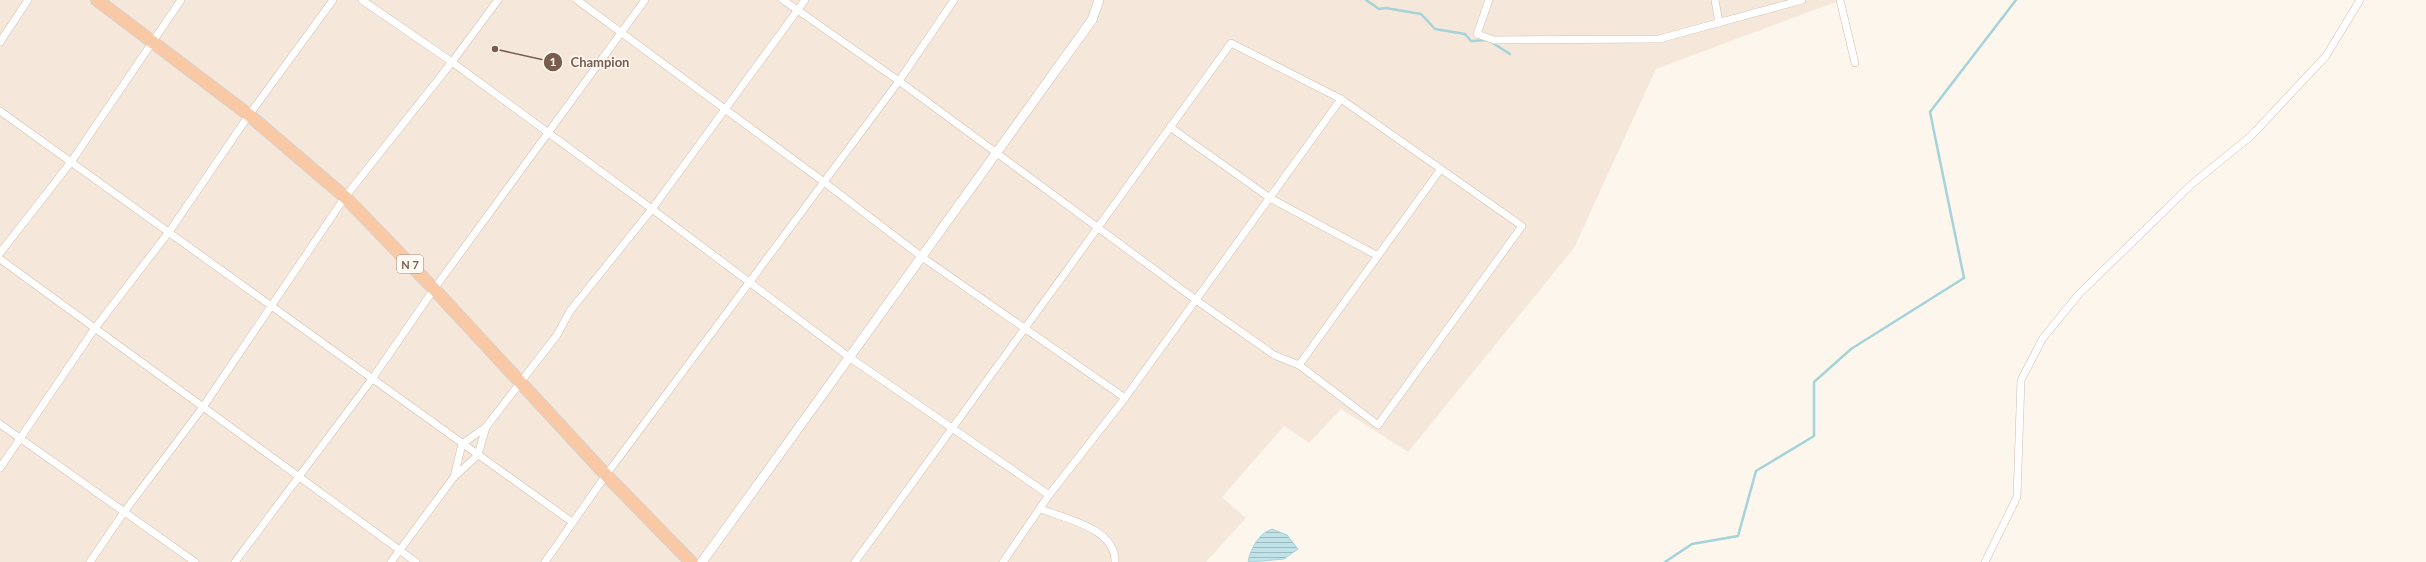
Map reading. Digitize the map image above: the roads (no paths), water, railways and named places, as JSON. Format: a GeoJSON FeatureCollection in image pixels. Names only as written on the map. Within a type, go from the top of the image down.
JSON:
{"type":"FeatureCollection","features":[{"type":"Feature","properties":{"kind":"highway","name":"N 7"},"geometry":{"type":"LineString","coordinates":[[97,0],[152,40],[249,115],[345,197],[434,289],[606,475],[691,562]]}},
{"type":"Feature","properties":{"kind":"street"},"geometry":{"type":"LineString","coordinates":[[0,42],[28,0]]}},
{"type":"Feature","properties":{"kind":"street"},"geometry":{"type":"LineString","coordinates":[[0,253],[71,162],[152,40],[181,0]]}},
{"type":"Feature","properties":{"kind":"street"},"geometry":{"type":"LineString","coordinates":[[0,468],[95,328],[169,232],[249,115],[333,0]]}},
{"type":"Feature","properties":{"kind":"street"},"geometry":{"type":"LineString","coordinates":[[362,0],[452,62],[750,281],[849,357],[952,430],[1049,495]]}},
{"type":"Feature","properties":{"kind":"street"},"geometry":{"type":"LineString","coordinates":[[90,562],[124,512],[203,407],[345,197],[452,62],[498,0]]}},
{"type":"Feature","properties":{"kind":"street"},"geometry":{"type":"LineString","coordinates":[[577,0],[922,256],[1024,329],[1125,398]]}},
{"type":"Feature","properties":{"kind":"street"},"geometry":{"type":"LineString","coordinates":[[235,562],[372,379],[434,289],[549,134],[645,0]]}},
{"type":"Feature","properties":{"kind":"street"},"geometry":{"type":"LineString","coordinates":[[782,0],[899,81],[996,154],[1098,226],[1196,300],[1274,355],[1300,365],[1378,425],[1522,226],[1440,170],[1342,99],[1231,43],[1170,126],[1098,226],[1024,329],[952,430],[855,562]]}},
{"type":"Feature","properties":{"kind":"street"},"geometry":{"type":"LineString","coordinates":[[454,477],[462,444],[486,427],[557,335],[570,311],[652,209],[805,0]]}},
{"type":"Feature","properties":{"kind":"street"},"geometry":{"type":"LineString","coordinates":[[545,562],[606,475],[899,81],[954,0]]}},
{"type":"Feature","properties":{"kind":"street"},"geometry":{"type":"LineString","coordinates":[[702,562],[1092,20],[1099,0]]}},
{"type":"Feature","properties":{"kind":"street"},"geometry":{"type":"LineString","coordinates":[[1489,0],[1477,34],[1494,40],[1659,39],[1802,0]]}},
{"type":"Feature","properties":{"kind":"street"},"geometry":{"type":"LineString","coordinates":[[1715,0],[1719,23]]}},
{"type":"Feature","properties":{"kind":"street"},"geometry":{"type":"LineString","coordinates":[[1840,0],[1855,63]]}},
{"type":"Feature","properties":{"kind":"street"},"geometry":{"type":"LineString","coordinates":[[1985,562],[2017,497],[2020,380],[2043,338],[2079,294],[2193,182],[2251,136],[2262,125],[2326,56],[2360,0]]}},
{"type":"Feature","properties":{"kind":"street"},"geometry":{"type":"LineString","coordinates":[[1003,562],[1041,509],[1049,495],[1125,398],[1342,99]]}},
{"type":"Feature","properties":{"kind":"street"},"geometry":{"type":"LineString","coordinates":[[0,111],[572,522]]}},
{"type":"Feature","properties":{"kind":"street"},"geometry":{"type":"LineString","coordinates":[[1170,126],[1270,198],[1378,256]]}},
{"type":"Feature","properties":{"kind":"street"},"geometry":{"type":"LineString","coordinates":[[1300,365],[1440,170]]}},
{"type":"Feature","properties":{"kind":"street"},"geometry":{"type":"LineString","coordinates":[[0,259],[416,562]]}},
{"type":"Feature","properties":{"kind":"street"},"geometry":{"type":"LineString","coordinates":[[0,424],[195,562]]}},
{"type":"Feature","properties":{"kind":"street"},"geometry":{"type":"LineString","coordinates":[[391,562],[454,477],[478,455],[486,427]]}},
{"type":"Feature","properties":{"kind":"street"},"geometry":{"type":"LineString","coordinates":[[1041,509],[1101,534],[1112,548],[1115,562]]}},
{"type":"Feature","properties":{"kind":"water"},"geometry":{"type":"Polygon","coordinates":[[[1272,529],[1287,535],[1298,549],[1284,559],[1248,561],[1251,551],[1259,538],[1267,531],[1272,529]]]}},
{"type":"Feature","properties":{"kind":"waterway"},"geometry":{"type":"LineString","coordinates":[[1366,0],[1379,9],[1386,8],[1421,14],[1435,29],[1465,34],[1471,41],[1488,40],[1510,54]]}},
{"type":"Feature","properties":{"kind":"waterway"},"geometry":{"type":"LineString","coordinates":[[1665,562],[1692,544],[1738,536],[1756,471],[1814,436],[1814,382],[1851,349],[1964,278],[1930,112],[2016,0]]}},
{"type":"Feature","properties":{"kind":"place","name":"Champion"},"geometry":{"type":"Point","coordinates":[495,49]}}]}
